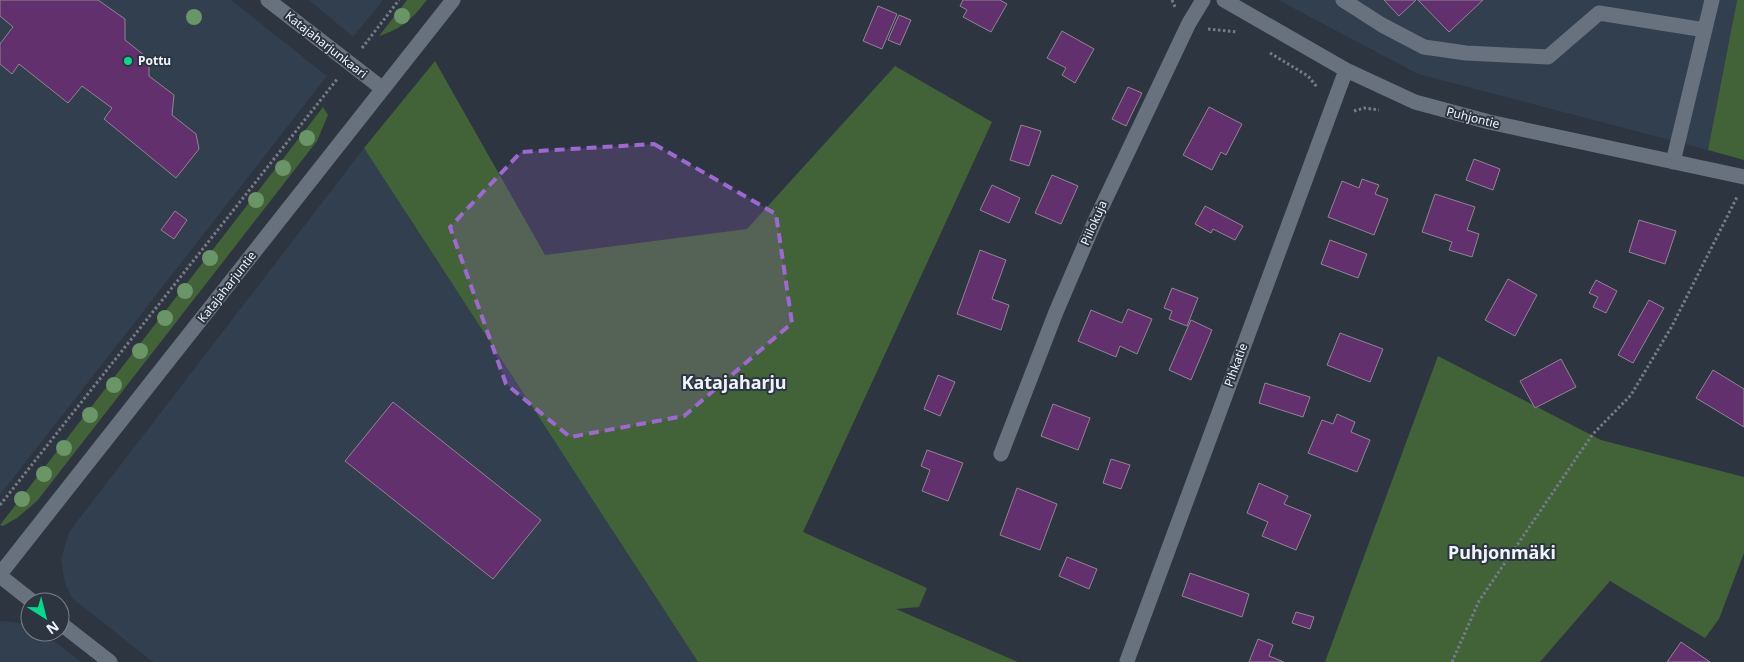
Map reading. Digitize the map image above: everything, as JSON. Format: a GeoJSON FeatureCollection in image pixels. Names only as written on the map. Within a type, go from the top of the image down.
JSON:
{"type":"FeatureCollection","features":[{"type":"Feature","properties":{"kind":"street","name":"Katajaharjunkaari"},"geometry":{"type":"LineString","coordinates":[[268,0],[383,89]]}},
{"type":"Feature","properties":{"kind":"street","name":"Katajaharjuntie"},"geometry":{"type":"LineString","coordinates":[[0,575],[453,0]]}},
{"type":"Feature","properties":{"kind":"street","name":"Piilokuja"},"geometry":{"type":"LineString","coordinates":[[1001,454],[1056,312],[1095,221],[1190,23],[1203,0]]}},
{"type":"Feature","properties":{"kind":"street","name":"Puhjontie"},"geometry":{"type":"LineString","coordinates":[[1224,0],[1346,70],[1415,102],[1454,114],[1744,177]]}},
{"type":"Feature","properties":{"kind":"street"},"geometry":{"type":"LineString","coordinates":[[1343,0],[1382,25],[1424,47],[1466,53],[1548,57],[1599,13],[1705,30]]}},
{"type":"Feature","properties":{"kind":"street"},"geometry":{"type":"LineString","coordinates":[[1672,162],[1712,0]]}},
{"type":"Feature","properties":{"kind":"street","name":"Pihkatie"},"geometry":{"type":"LineString","coordinates":[[1126,661],[1346,70]]}},
{"type":"Feature","properties":{"kind":"street"},"geometry":{"type":"LineString","coordinates":[[0,575],[21,592]]}},
{"type":"Feature","properties":{"kind":"street"},"geometry":{"type":"LineString","coordinates":[[70,631],[110,662]]}},
{"type":"Feature","properties":{"kind":"path"},"geometry":{"type":"LineString","coordinates":[[368,40],[399,0]]}},
{"type":"Feature","properties":{"kind":"path"},"geometry":{"type":"LineString","coordinates":[[0,505],[332,86]]}},
{"type":"Feature","properties":{"kind":"path"},"geometry":{"type":"LineString","coordinates":[[1452,662],[1479,601],[1592,435],[1631,395],[1672,326],[1737,197]]}},
{"type":"Feature","properties":{"kind":"highlighted area"},"geometry":{"type":"Polygon","coordinates":[[[654,144],[776,214],[792,323],[684,416],[570,437],[506,384],[450,227],[521,152],[654,144]]]}},
{"type":"Feature","properties":{"kind":"shaded area"},"geometry":{"type":"Polygon","coordinates":[[[0,0],[231,0],[327,76],[0,495],[0,0]]]}},
{"type":"Feature","properties":{"kind":"shaded area"},"geometry":{"type":"Polygon","coordinates":[[[309,0],[383,0],[353,37],[309,0]]]}},
{"type":"Feature","properties":{"kind":"shaded area"},"geometry":{"type":"Polygon","coordinates":[[[1278,0],[1737,0],[1708,150],[1418,74],[1278,0]]]}},
{"type":"Feature","properties":{"kind":"shaded area"},"geometry":{"type":"Polygon","coordinates":[[[364,148],[698,662],[153,662],[72,598],[65,583],[61,559],[69,532],[364,148]]]}},
{"type":"Feature","properties":{"kind":"shaded area"},"geometry":{"type":"Polygon","coordinates":[[[0,622],[20,623],[20,642],[56,642],[81,662],[0,662],[0,622]]]}},
{"type":"Feature","properties":{"kind":"green space"},"geometry":{"type":"Polygon","coordinates":[[[407,0],[427,0],[406,22],[394,30],[379,36],[407,0]]]}},
{"type":"Feature","properties":{"kind":"green space"},"geometry":{"type":"Polygon","coordinates":[[[1737,0],[1744,0],[1744,160],[1708,150],[1737,0]]]}},
{"type":"Feature","properties":{"kind":"green space"},"geometry":{"type":"Polygon","coordinates":[[[435,61],[545,255],[747,229],[895,66],[992,122],[803,532],[927,588],[919,607],[896,609],[1018,662],[698,662],[364,148],[435,61]]]}},
{"type":"Feature","properties":{"kind":"green space"},"geometry":{"type":"Polygon","coordinates":[[[323,107],[328,115],[317,141],[37,501],[17,518],[3,526],[0,525],[323,107]]]}},
{"type":"Feature","properties":{"kind":"green space"},"geometry":{"type":"Polygon","coordinates":[[[1438,356],[1601,440],[1744,477],[1744,553],[1719,619],[1705,638],[1610,581],[1540,662],[1325,662],[1438,356]]]}},
{"type":"Feature","properties":{"kind":"building"},"geometry":{"type":"Polygon","coordinates":[[[0,0],[98,0],[125,19],[125,40],[149,59],[149,76],[174,95],[172,115],[196,134],[199,149],[176,178],[104,119],[112,108],[82,86],[68,103],[19,64],[12,74],[0,64],[0,44],[13,27],[0,16],[0,0]]]}},
{"type":"Feature","properties":{"kind":"building"},"geometry":{"type":"Polygon","coordinates":[[[963,0],[1000,0],[1007,4],[991,32],[963,17],[967,10],[960,6],[963,0]]]}},
{"type":"Feature","properties":{"kind":"building"},"geometry":{"type":"Polygon","coordinates":[[[1384,0],[1416,0],[1399,16],[1384,0]]]}},
{"type":"Feature","properties":{"kind":"building"},"geometry":{"type":"Polygon","coordinates":[[[1418,0],[1483,0],[1449,32],[1418,0]]]}},
{"type":"Feature","properties":{"kind":"building"},"geometry":{"type":"Polygon","coordinates":[[[878,6],[897,14],[882,49],[863,41],[878,6]]]}},
{"type":"Feature","properties":{"kind":"building"},"geometry":{"type":"Polygon","coordinates":[[[899,15],[911,20],[900,45],[888,40],[899,15]]]}},
{"type":"Feature","properties":{"kind":"building"},"geometry":{"type":"Polygon","coordinates":[[[1062,31],[1094,49],[1075,83],[1062,75],[1066,68],[1047,58],[1062,31]]]}},
{"type":"Feature","properties":{"kind":"building"},"geometry":{"type":"Polygon","coordinates":[[[1128,87],[1142,93],[1126,126],[1112,119],[1128,87]]]}},
{"type":"Feature","properties":{"kind":"building"},"geometry":{"type":"Polygon","coordinates":[[[1209,107],[1242,124],[1226,155],[1221,152],[1212,170],[1183,155],[1209,107]]]}},
{"type":"Feature","properties":{"kind":"building"},"geometry":{"type":"Polygon","coordinates":[[[1021,125],[1041,131],[1029,166],[1010,160],[1021,125]]]}},
{"type":"Feature","properties":{"kind":"building"},"geometry":{"type":"Polygon","coordinates":[[[1474,159],[1500,169],[1493,190],[1466,180],[1474,159]]]}},
{"type":"Feature","properties":{"kind":"building"},"geometry":{"type":"Polygon","coordinates":[[[1052,175],[1078,186],[1061,224],[1035,213],[1052,175]]]}},
{"type":"Feature","properties":{"kind":"building"},"geometry":{"type":"Polygon","coordinates":[[[1362,179],[1379,185],[1375,194],[1388,199],[1374,235],[1328,217],[1342,181],[1359,188],[1362,179]]]}},
{"type":"Feature","properties":{"kind":"building"},"geometry":{"type":"Polygon","coordinates":[[[992,185],[1020,198],[1009,223],[980,210],[992,185]]]}},
{"type":"Feature","properties":{"kind":"building"},"geometry":{"type":"Polygon","coordinates":[[[1435,194],[1475,207],[1467,230],[1479,234],[1472,257],[1449,250],[1452,242],[1422,232],[1435,194]]]}},
{"type":"Feature","properties":{"kind":"building"},"geometry":{"type":"Polygon","coordinates":[[[1205,206],[1243,226],[1235,240],[1213,229],[1211,233],[1195,224],[1205,206]]]}},
{"type":"Feature","properties":{"kind":"building"},"geometry":{"type":"Polygon","coordinates":[[[175,211],[187,220],[174,239],[161,230],[175,211]]]}},
{"type":"Feature","properties":{"kind":"building"},"geometry":{"type":"Polygon","coordinates":[[[1639,220],[1676,231],[1665,264],[1629,252],[1639,220]]]}},
{"type":"Feature","properties":{"kind":"building"},"geometry":{"type":"Polygon","coordinates":[[[1330,240],[1367,254],[1358,278],[1321,264],[1330,240]]]}},
{"type":"Feature","properties":{"kind":"building"},"geometry":{"type":"Polygon","coordinates":[[[980,250],[1006,260],[992,299],[1009,305],[1001,330],[957,314],[980,250]]]}},
{"type":"Feature","properties":{"kind":"building"},"geometry":{"type":"Polygon","coordinates":[[[1508,279],[1537,295],[1515,336],[1485,320],[1508,279]]]}},
{"type":"Feature","properties":{"kind":"building"},"geometry":{"type":"Polygon","coordinates":[[[1596,280],[1617,291],[1606,313],[1593,307],[1598,297],[1589,293],[1596,280]]]}},
{"type":"Feature","properties":{"kind":"building"},"geometry":{"type":"Polygon","coordinates":[[[1172,288],[1198,298],[1187,326],[1169,319],[1172,311],[1164,308],[1172,288]]]}},
{"type":"Feature","properties":{"kind":"building"},"geometry":{"type":"Polygon","coordinates":[[[1649,300],[1664,308],[1633,363],[1618,355],[1649,300]]]}},
{"type":"Feature","properties":{"kind":"building"},"geometry":{"type":"Polygon","coordinates":[[[1128,309],[1152,319],[1137,354],[1120,346],[1116,357],[1078,341],[1091,310],[1122,323],[1128,309]]]}},
{"type":"Feature","properties":{"kind":"building"},"geometry":{"type":"Polygon","coordinates":[[[1191,320],[1212,330],[1191,380],[1169,370],[1191,320]]]}},
{"type":"Feature","properties":{"kind":"building"},"geometry":{"type":"Polygon","coordinates":[[[1340,333],[1383,349],[1370,382],[1327,365],[1340,333]]]}},
{"type":"Feature","properties":{"kind":"building"},"geometry":{"type":"Polygon","coordinates":[[[1561,359],[1576,387],[1535,408],[1520,381],[1561,359]]]}},
{"type":"Feature","properties":{"kind":"building"},"geometry":{"type":"Polygon","coordinates":[[[1713,370],[1744,389],[1744,427],[1696,398],[1713,370]]]}},
{"type":"Feature","properties":{"kind":"building"},"geometry":{"type":"Polygon","coordinates":[[[938,375],[955,382],[940,416],[924,409],[938,375]]]}},
{"type":"Feature","properties":{"kind":"building"},"geometry":{"type":"Polygon","coordinates":[[[1265,383],[1310,397],[1303,417],[1259,403],[1265,383]]]}},
{"type":"Feature","properties":{"kind":"building"},"geometry":{"type":"Polygon","coordinates":[[[393,402],[541,520],[493,579],[345,461],[393,402]]]}},
{"type":"Feature","properties":{"kind":"building"},"geometry":{"type":"Polygon","coordinates":[[[1053,404],[1090,418],[1078,450],[1041,436],[1053,404]]]}},
{"type":"Feature","properties":{"kind":"building"},"geometry":{"type":"Polygon","coordinates":[[[1337,414],[1355,422],[1351,432],[1370,440],[1357,472],[1308,453],[1322,420],[1333,424],[1337,414]]]}},
{"type":"Feature","properties":{"kind":"building"},"geometry":{"type":"Polygon","coordinates":[[[927,450],[963,463],[948,501],[922,491],[930,470],[921,466],[927,450]]]}},
{"type":"Feature","properties":{"kind":"building"},"geometry":{"type":"Polygon","coordinates":[[[1111,459],[1130,465],[1121,489],[1103,483],[1111,459]]]}},
{"type":"Feature","properties":{"kind":"building"},"geometry":{"type":"Polygon","coordinates":[[[1259,483],[1288,496],[1284,504],[1311,515],[1296,550],[1262,536],[1268,522],[1247,513],[1259,483]]]}},
{"type":"Feature","properties":{"kind":"building"},"geometry":{"type":"Polygon","coordinates":[[[1017,488],[1057,504],[1040,550],[1000,535],[1017,488]]]}},
{"type":"Feature","properties":{"kind":"building"},"geometry":{"type":"Polygon","coordinates":[[[1067,557],[1097,569],[1089,589],[1059,576],[1067,557]]]}},
{"type":"Feature","properties":{"kind":"building"},"geometry":{"type":"Polygon","coordinates":[[[1190,573],[1249,594],[1242,617],[1182,596],[1190,573]]]}},
{"type":"Feature","properties":{"kind":"building"},"geometry":{"type":"Polygon","coordinates":[[[1296,612],[1314,617],[1310,629],[1292,623],[1296,612]]]}},
{"type":"Feature","properties":{"kind":"building"},"geometry":{"type":"Polygon","coordinates":[[[1258,639],[1273,645],[1269,656],[1284,662],[1249,662],[1258,639]]]}},
{"type":"Feature","properties":{"kind":"building"},"geometry":{"type":"Polygon","coordinates":[[[1681,642],[1710,662],[1667,662],[1681,642]]]}},
{"type":"Feature","properties":{"kind":"place","name":"Pottu"},"geometry":{"type":"Point","coordinates":[128,61]}},
{"type":"Feature","properties":{"kind":"district","name":"Katajaharju"},"geometry":{"type":"Point","coordinates":[734,383]}},
{"type":"Feature","properties":{"kind":"district","name":"Puhjonmäki"},"geometry":{"type":"Point","coordinates":[1502,553]}}]}
